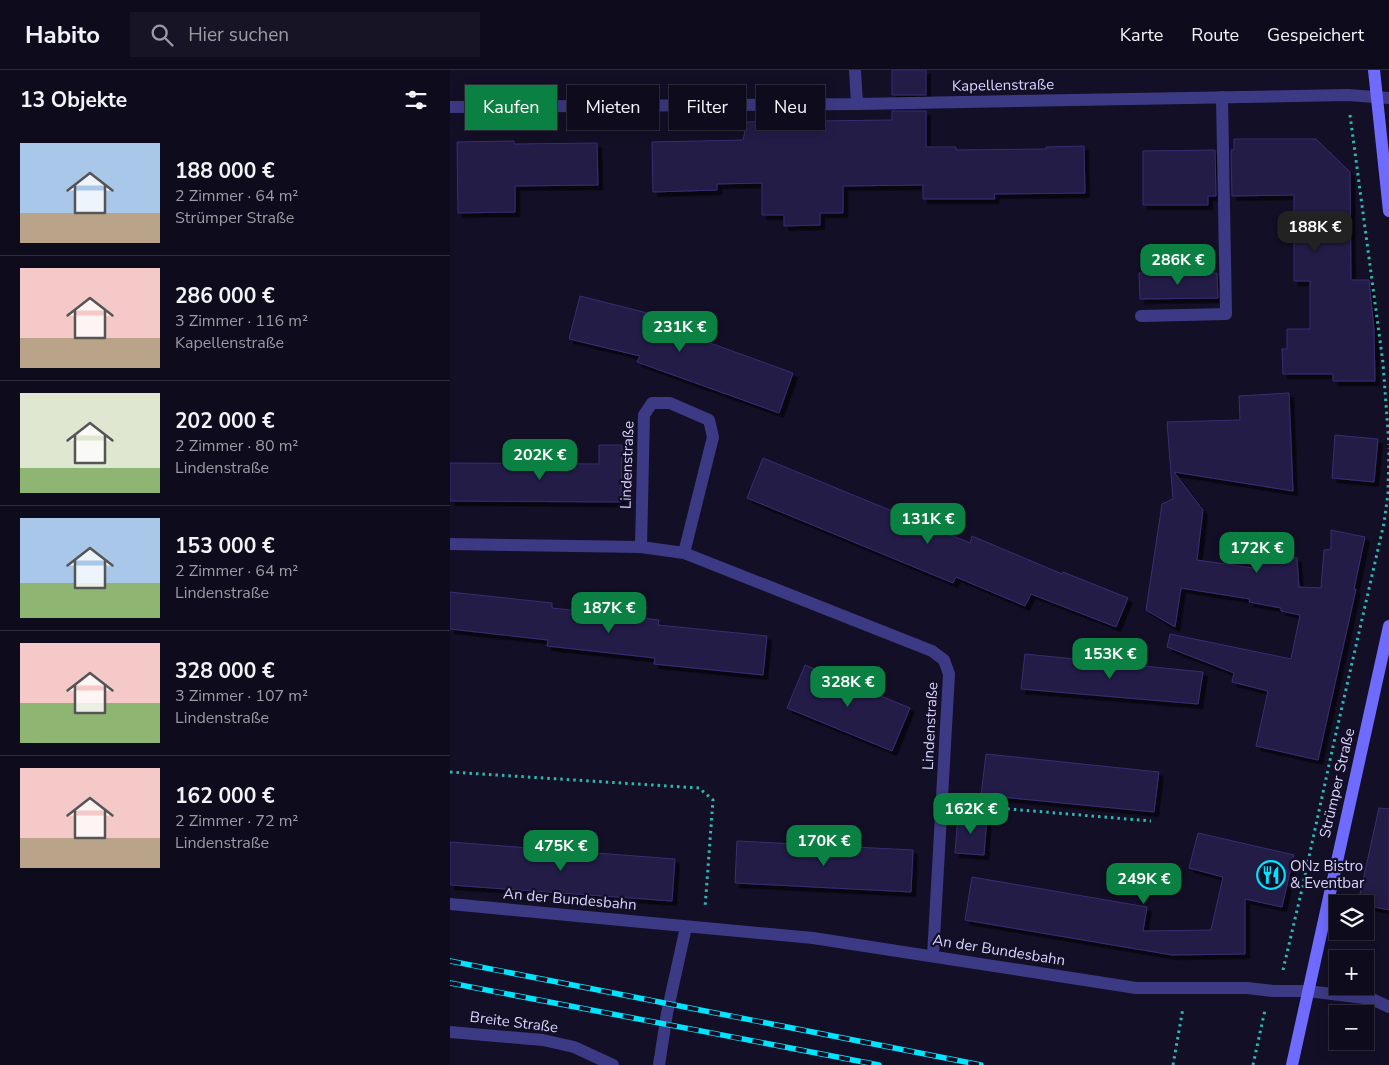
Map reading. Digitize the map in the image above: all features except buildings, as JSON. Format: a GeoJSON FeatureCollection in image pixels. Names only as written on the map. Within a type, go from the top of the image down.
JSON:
{"type":"FeatureCollection","features":[{"type":"Feature","properties":{"kind":"main road"},"geometry":{"type":"LineString","coordinates":[[1374,70],[1383,98],[1389,211]]}},
{"type":"Feature","properties":{"kind":"main road","name":"Strümper Straße"},"geometry":{"type":"LineString","coordinates":[[1292,1065],[1389,626]]}},
{"type":"Feature","properties":{"kind":"street"},"geometry":{"type":"LineString","coordinates":[[855,70],[857,104]]}},
{"type":"Feature","properties":{"kind":"street","name":"Kapellenstraße"},"geometry":{"type":"LineString","coordinates":[[450,107],[857,104],[1348,95],[1383,98]]}},
{"type":"Feature","properties":{"kind":"street"},"geometry":{"type":"LineString","coordinates":[[1141,316],[1226,314],[1222,97]]}},
{"type":"Feature","properties":{"kind":"street","name":"Lindenstraße"},"geometry":{"type":"LineString","coordinates":[[641,547],[644,415],[652,403],[670,403],[709,420],[713,437],[684,553]]}},
{"type":"Feature","properties":{"kind":"street","name":"Lindenstraße"},"geometry":{"type":"LineString","coordinates":[[450,544],[641,547],[684,553],[932,651],[944,660],[949,674],[932,956]]}},
{"type":"Feature","properties":{"kind":"street","name":"An der Bundesbahn"},"geometry":{"type":"LineString","coordinates":[[450,904],[812,938],[1136,988],[1247,988],[1308,992],[1372,999],[1389,1007]]}},
{"type":"Feature","properties":{"kind":"street"},"geometry":{"type":"LineString","coordinates":[[659,1065],[667,1013],[686,926]]}},
{"type":"Feature","properties":{"kind":"street","name":"Breite Straße"},"geometry":{"type":"LineString","coordinates":[[450,1032],[543,1040],[574,1047],[613,1065]]}},
{"type":"Feature","properties":{"kind":"path"},"geometry":{"type":"LineString","coordinates":[[1253,1065],[1261,1024],[1272,991],[1284,966],[1384,523],[1388,494],[1389,446],[1383,363],[1356,165]]}},
{"type":"Feature","properties":{"kind":"path"},"geometry":{"type":"LineString","coordinates":[[450,772],[699,788],[713,800],[703,928]]}},
{"type":"Feature","properties":{"kind":"path"},"geometry":{"type":"LineString","coordinates":[[941,803],[1152,821]]}},
{"type":"Feature","properties":{"kind":"path"},"geometry":{"type":"LineString","coordinates":[[1173,1065],[1187,988]]}},
{"type":"Feature","properties":{"kind":"railway"},"geometry":{"type":"LineString","coordinates":[[450,961],[981,1065]]}},
{"type":"Feature","properties":{"kind":"railway"},"geometry":{"type":"LineString","coordinates":[[450,983],[879,1065]]}},
{"type":"Feature","properties":{"kind":"place","name":"ONz Bistro & Eventbar"},"geometry":{"type":"Point","coordinates":[1271,875]}}]}
